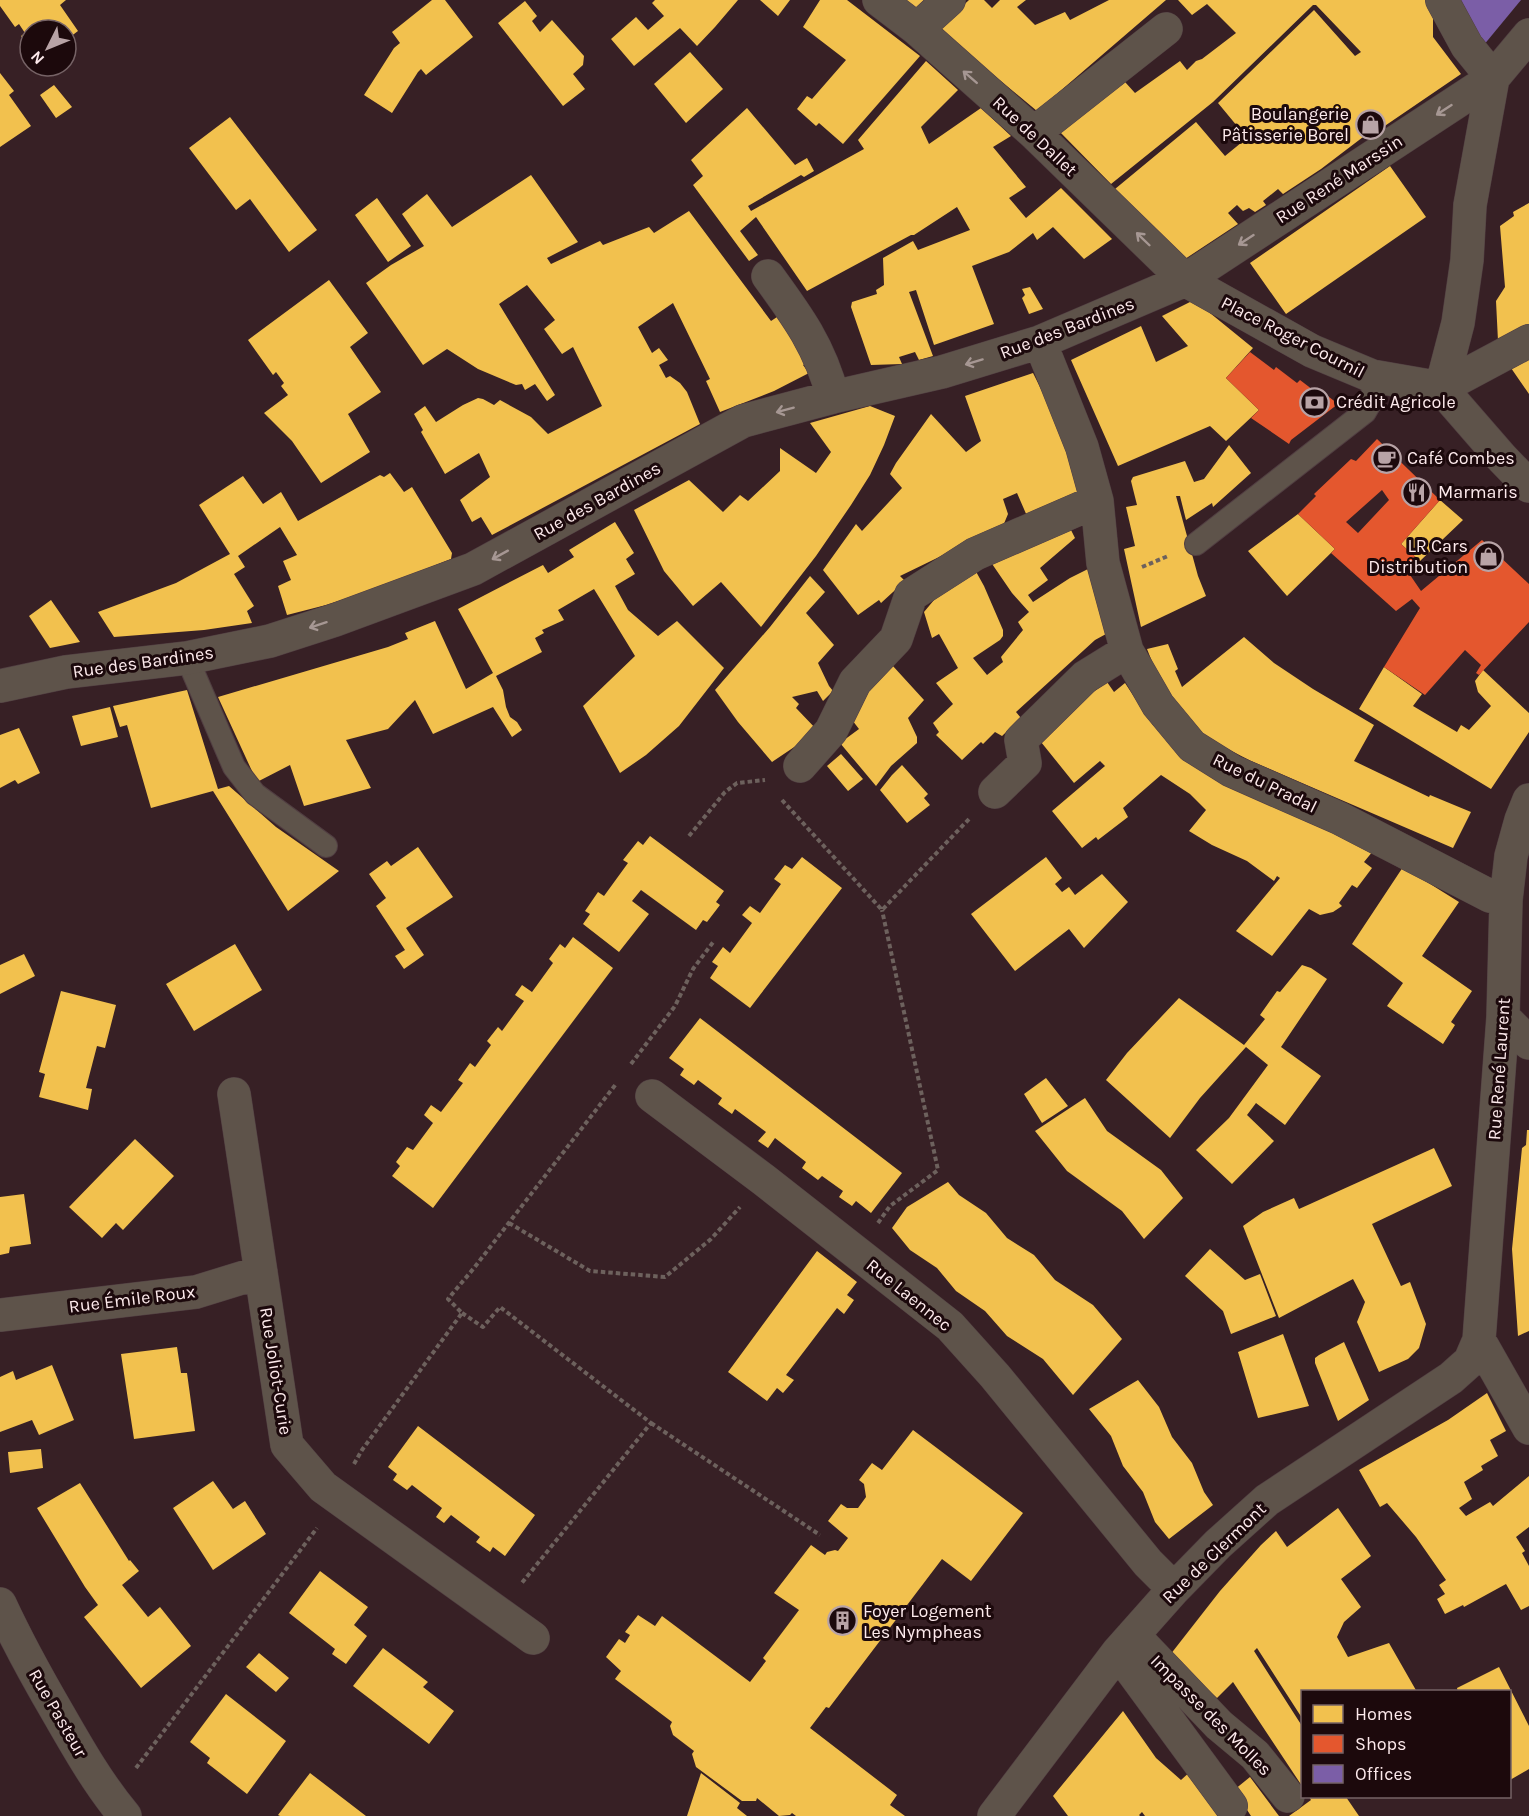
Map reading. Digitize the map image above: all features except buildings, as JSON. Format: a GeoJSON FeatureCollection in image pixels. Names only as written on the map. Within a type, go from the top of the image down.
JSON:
{"type":"FeatureCollection","features":[{"type":"Feature","properties":{"kind":"street","name":"Rue de Dallet"},"geometry":{"type":"LineString","coordinates":[[879,0],[917,29],[1034,133],[1185,280]]}},
{"type":"Feature","properties":{"kind":"street"},"geometry":{"type":"LineString","coordinates":[[917,29],[949,0]]}},
{"type":"Feature","properties":{"kind":"street"},"geometry":{"type":"LineString","coordinates":[[1442,0],[1467,46],[1493,78]]}},
{"type":"Feature","properties":{"kind":"street"},"geometry":{"type":"LineString","coordinates":[[1034,133],[1166,29]]}},
{"type":"Feature","properties":{"kind":"street","name":"Rue René Marssin"},"geometry":{"type":"LineString","coordinates":[[1185,280],[1493,78],[1529,35]]}},
{"type":"Feature","properties":{"kind":"street","name":"Rue René Marssin"},"geometry":{"type":"LineString","coordinates":[[1441,388],[1458,323],[1467,260],[1470,204],[1493,78]]}},
{"type":"Feature","properties":{"kind":"street"},"geometry":{"type":"LineString","coordinates":[[768,276],[803,325],[826,371],[832,397]]}},
{"type":"Feature","properties":{"kind":"street","name":"Rue des Bardines"},"geometry":{"type":"LineString","coordinates":[[0,686],[66,672],[187,658],[270,641],[335,620],[473,569],[743,421],[832,397],[942,372],[1040,342],[1185,280]]}},
{"type":"Feature","properties":{"kind":"street","name":"Place Roger Cournil"},"geometry":{"type":"LineString","coordinates":[[1185,280],[1312,351],[1372,376],[1441,388]]}},
{"type":"Feature","properties":{"kind":"street"},"geometry":{"type":"LineString","coordinates":[[1529,341],[1441,388],[1529,486]]}},
{"type":"Feature","properties":{"kind":"street","name":"Rue du Pradal"},"geometry":{"type":"LineString","coordinates":[[1040,342],[1082,447],[1097,501],[1103,563],[1127,651],[1158,705],[1192,746],[1232,771],[1339,818],[1490,896],[1506,900]]}},
{"type":"Feature","properties":{"kind":"street"},"geometry":{"type":"LineString","coordinates":[[800,766],[831,731],[855,682],[896,639],[911,595],[975,554],[1097,501]]}},
{"type":"Feature","properties":{"kind":"street"},"geometry":{"type":"LineString","coordinates":[[994,792],[1025,763],[1021,740],[1084,677],[1127,651]]}},
{"type":"Feature","properties":{"kind":"street","name":"Rue René Laurent"},"geometry":{"type":"LineString","coordinates":[[1479,1340],[1516,1018],[1506,900],[1520,856],[1521,820],[1529,800]]}},
{"type":"Feature","properties":{"kind":"street"},"geometry":{"type":"LineString","coordinates":[[1516,1018],[1529,1043]]}},
{"type":"Feature","properties":{"kind":"street","name":"Rue Joliot-Curie"},"geometry":{"type":"LineString","coordinates":[[234,1094],[287,1445],[323,1487],[532,1638]]}},
{"type":"Feature","properties":{"kind":"street","name":"Rue Laennec"},"geometry":{"type":"LineString","coordinates":[[652,1096],[764,1180],[950,1326],[1149,1563],[1174,1589]]}},
{"type":"Feature","properties":{"kind":"street","name":"Rue Émile Roux"},"geometry":{"type":"LineString","coordinates":[[0,1315],[196,1292],[261,1272]]}},
{"type":"Feature","properties":{"kind":"street"},"geometry":{"type":"LineString","coordinates":[[1479,1340],[1529,1428]]}},
{"type":"Feature","properties":{"kind":"street","name":"Rue de Clermont"},"geometry":{"type":"LineString","coordinates":[[994,1816],[1126,1644],[1174,1589],[1218,1544],[1267,1500],[1451,1378],[1470,1361],[1479,1340]]}},
{"type":"Feature","properties":{"kind":"street","name":"Rue Pasteur"},"geometry":{"type":"LineString","coordinates":[[0,1604],[19,1646],[86,1761],[119,1808]]}},
{"type":"Feature","properties":{"kind":"street"},"geometry":{"type":"LineString","coordinates":[[1126,1644],[1231,1806]]}},
{"type":"Feature","properties":{"kind":"street","name":"Impasse des Molles"},"geometry":{"type":"LineString","coordinates":[[1126,1644],[1255,1755],[1288,1796]]}},
{"type":"Feature","properties":{"kind":"lane"},"geometry":{"type":"LineString","coordinates":[[1196,544],[1365,412],[1373,398],[1372,376]]}},
{"type":"Feature","properties":{"kind":"lane"},"geometry":{"type":"LineString","coordinates":[[187,658],[234,767],[255,794],[326,846]]}},
{"type":"Feature","properties":{"kind":"path"},"geometry":{"type":"LineString","coordinates":[[1108,581],[1196,544]]}},
{"type":"Feature","properties":{"kind":"path"},"geometry":{"type":"LineString","coordinates":[[688,836],[725,792],[736,783],[777,779],[800,766]]}},
{"type":"Feature","properties":{"kind":"path"},"geometry":{"type":"LineString","coordinates":[[764,780],[772,789]]}},
{"type":"Feature","properties":{"kind":"path"},"geometry":{"type":"LineString","coordinates":[[882,910],[994,792]]}},
{"type":"Feature","properties":{"kind":"path"},"geometry":{"type":"LineString","coordinates":[[780,798],[882,910],[938,1170],[890,1206],[856,1253]]}},
{"type":"Feature","properties":{"kind":"path"},"geometry":{"type":"LineString","coordinates":[[629,1067],[675,1006],[693,969],[714,941]]}},
{"type":"Feature","properties":{"kind":"path"},"geometry":{"type":"LineString","coordinates":[[622,1075],[448,1299],[462,1313],[483,1326],[500,1306],[651,1423],[820,1535]]}},
{"type":"Feature","properties":{"kind":"path"},"geometry":{"type":"LineString","coordinates":[[509,1223],[590,1271],[665,1277],[711,1239],[764,1180]]}},
{"type":"Feature","properties":{"kind":"path"},"geometry":{"type":"LineString","coordinates":[[119,1808],[321,1523],[362,1449],[462,1313]]}},
{"type":"Feature","properties":{"kind":"path"},"geometry":{"type":"LineString","coordinates":[[498,1613],[651,1423]]}},
{"type":"Feature","properties":{"kind":"place","name":"Boulangerie Pâtisserie Borel"},"geometry":{"type":"Point","coordinates":[1370,124]}},
{"type":"Feature","properties":{"kind":"place","name":"Crédit Agricole"},"geometry":{"type":"Point","coordinates":[1315,402]}},
{"type":"Feature","properties":{"kind":"place","name":"Café Combes"},"geometry":{"type":"Point","coordinates":[1386,458]}},
{"type":"Feature","properties":{"kind":"place","name":"Marmaris"},"geometry":{"type":"Point","coordinates":[1417,492]}},
{"type":"Feature","properties":{"kind":"place","name":"LR Cars Distribution"},"geometry":{"type":"Point","coordinates":[1489,556]}},
{"type":"Feature","properties":{"kind":"place","name":"Foyer Logement Les Nympheas"},"geometry":{"type":"Point","coordinates":[842,1621]}}]}
